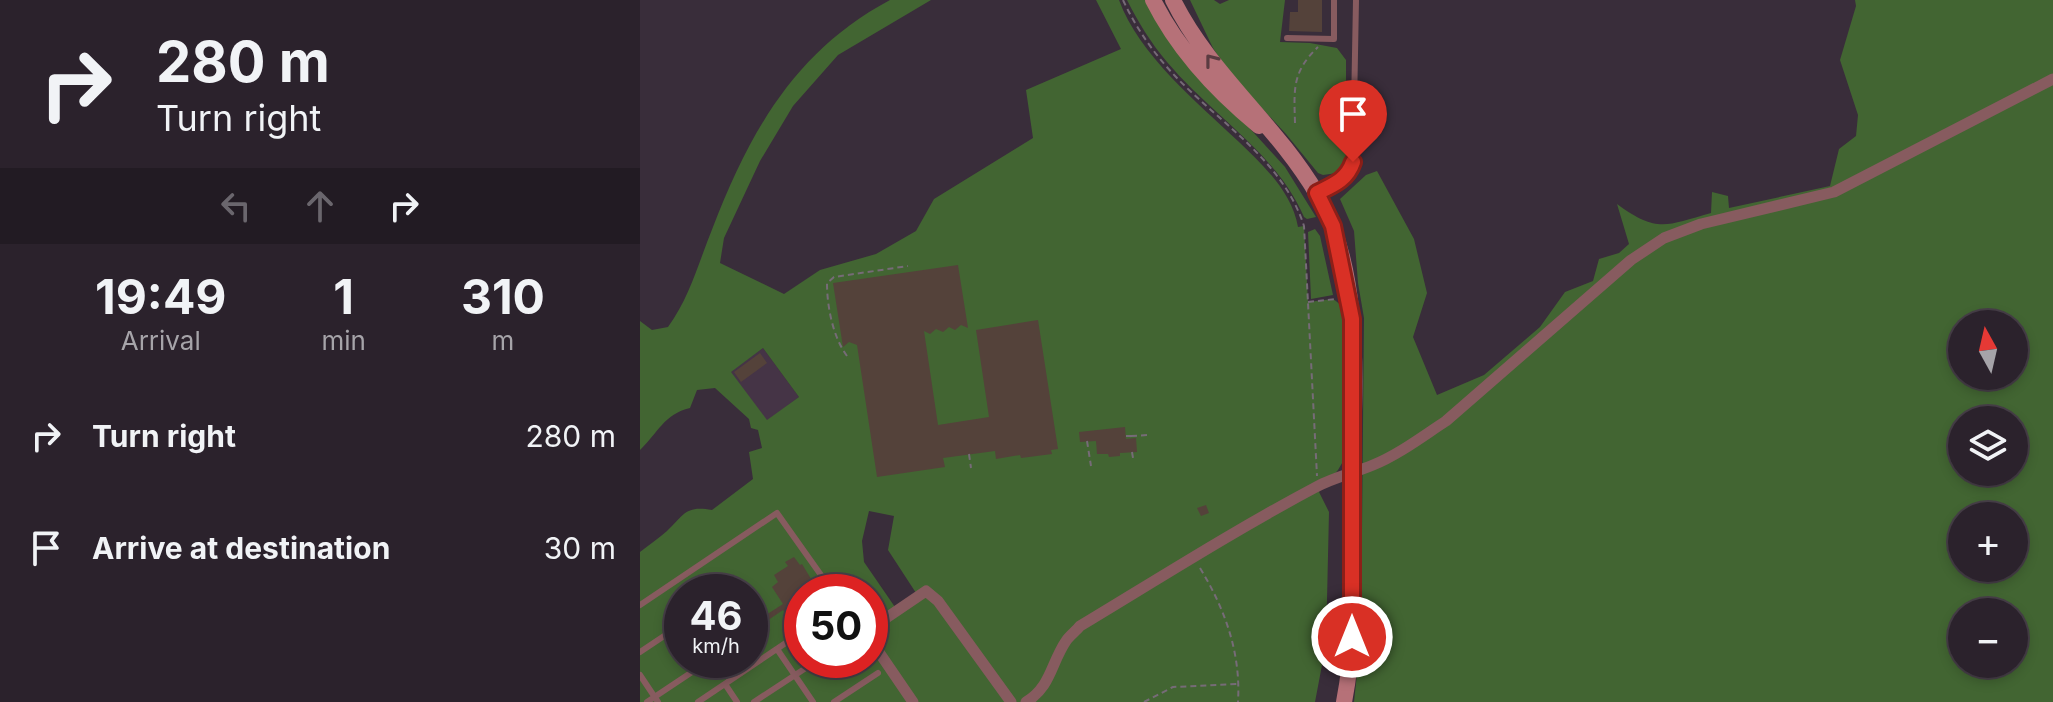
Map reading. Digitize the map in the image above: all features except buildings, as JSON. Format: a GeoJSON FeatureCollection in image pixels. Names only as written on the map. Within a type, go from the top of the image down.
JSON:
{"type":"FeatureCollection","features":[{"type":"Feature","properties":{"kind":"main road"},"geometry":{"type":"LineString","coordinates":[[1153,0],[1183,51],[1237,108],[1278,142]]}},
{"type":"Feature","properties":{"kind":"main road"},"geometry":{"type":"LineString","coordinates":[[1173,0],[1202,48],[1317,193],[1333,226],[1350,297],[1354,344],[1352,637],[1344,702]]}},
{"type":"Feature","properties":{"kind":"street"},"geometry":{"type":"LineString","coordinates":[[1026,702],[1037,695],[1048,681],[1066,640],[1080,626],[1318,486],[1373,465],[1446,421],[1631,260],[1664,238],[1701,224],[1834,192],[2053,79]]}},
{"type":"Feature","properties":{"kind":"street"},"geometry":{"type":"LineString","coordinates":[[888,617],[926,591],[938,601],[1011,702]]}},
{"type":"Feature","properties":{"kind":"street"},"geometry":{"type":"LineString","coordinates":[[888,665],[913,702]]}},
{"type":"Feature","properties":{"kind":"lane"},"geometry":{"type":"LineString","coordinates":[[1287,38],[1334,39],[1334,0]]}},
{"type":"Feature","properties":{"kind":"lane"},"geometry":{"type":"LineString","coordinates":[[1317,193],[1342,180],[1350,172],[1353,162],[1356,0]]}},
{"type":"Feature","properties":{"kind":"lane"},"geometry":{"type":"LineString","coordinates":[[640,605],[777,513],[820,574]]}},
{"type":"Feature","properties":{"kind":"lane"},"geometry":{"type":"LineString","coordinates":[[640,652],[664,636]]}},
{"type":"Feature","properties":{"kind":"lane"},"geometry":{"type":"LineString","coordinates":[[698,702],[784,644]]}},
{"type":"Feature","properties":{"kind":"lane"},"geometry":{"type":"LineString","coordinates":[[777,649],[784,659]]}},
{"type":"Feature","properties":{"kind":"lane"},"geometry":{"type":"LineString","coordinates":[[640,675],[656,699]]}},
{"type":"Feature","properties":{"kind":"lane"},"geometry":{"type":"LineString","coordinates":[[647,702],[685,678]]}},
{"type":"Feature","properties":{"kind":"lane"},"geometry":{"type":"LineString","coordinates":[[754,702],[790,678]]}},
{"type":"Feature","properties":{"kind":"lane"},"geometry":{"type":"LineString","coordinates":[[797,678],[813,702]]}},
{"type":"Feature","properties":{"kind":"lane"},"geometry":{"type":"LineString","coordinates":[[834,702],[870,678]]}},
{"type":"Feature","properties":{"kind":"lane"},"geometry":{"type":"LineString","coordinates":[[725,684],[737,702]]}},
{"type":"Feature","properties":{"kind":"path"},"geometry":{"type":"LineString","coordinates":[[1123,0],[1153,50],[1168,68],[1268,165],[1293,197],[1304,226],[1318,486]]}},
{"type":"Feature","properties":{"kind":"path"},"geometry":{"type":"LineString","coordinates":[[1295,123],[1294,85],[1297,76],[1313,52],[1323,45]]}},
{"type":"Feature","properties":{"kind":"path"},"geometry":{"type":"LineString","coordinates":[[847,356],[841,348],[827,301],[827,283],[834,277],[908,266]]}},
{"type":"Feature","properties":{"kind":"path"},"geometry":{"type":"LineString","coordinates":[[1308,302],[1350,297]]}},
{"type":"Feature","properties":{"kind":"path"},"geometry":{"type":"LineString","coordinates":[[1126,436],[1148,435]]}},
{"type":"Feature","properties":{"kind":"path"},"geometry":{"type":"LineString","coordinates":[[1087,441],[1091,466]]}},
{"type":"Feature","properties":{"kind":"path"},"geometry":{"type":"LineString","coordinates":[[1132,452],[1133,458]]}},
{"type":"Feature","properties":{"kind":"path"},"geometry":{"type":"LineString","coordinates":[[969,454],[971,468]]}},
{"type":"Feature","properties":{"kind":"path"},"geometry":{"type":"LineString","coordinates":[[1194,557],[1219,599],[1238,659],[1238,702]]}},
{"type":"Feature","properties":{"kind":"path"},"geometry":{"type":"LineString","coordinates":[[1144,702],[1173,687],[1239,684]]}},
{"type":"Feature","properties":{"kind":"shaded area"},"geometry":{"type":"Polygon","coordinates":[[[763,348],[799,397],[767,421],[730,372],[763,348]]]}},
{"type":"Feature","properties":{"kind":"green space"},"geometry":{"type":"Polygon","coordinates":[[[890,0],[931,0],[838,55],[793,106],[760,161],[724,238],[720,263],[784,294],[820,270],[876,254],[916,231],[934,199],[1033,138],[1026,90],[1121,49],[1096,0],[1119,0],[1140,40],[1155,59],[1275,180],[1290,202],[1298,227],[1304,226],[1308,302],[1333,299],[1343,309],[1347,329],[1345,458],[1319,492],[1329,512],[1326,644],[1315,702],[640,702],[640,552],[690,510],[712,510],[753,479],[749,452],[762,448],[758,430],[751,428],[749,419],[715,388],[697,390],[690,408],[668,419],[640,450],[640,321],[652,330],[668,327],[688,291],[727,192],[760,126],[802,68],[828,43],[890,0]],[[763,348],[731,372],[767,420],[799,397],[763,348]]]}},
{"type":"Feature","properties":{"kind":"green space"},"geometry":{"type":"Polygon","coordinates":[[[1127,0],[1147,0],[1201,75],[1285,167],[1316,217],[1304,217],[1292,194],[1260,153],[1167,62],[1127,0]]]}},
{"type":"Feature","properties":{"kind":"green space"},"geometry":{"type":"Polygon","coordinates":[[[1190,0],[1214,0],[1220,4],[1229,0],[1285,0],[1280,42],[1337,48],[1346,60],[1346,157],[1337,173],[1318,173],[1230,74],[1213,48],[1190,0]]]}},
{"type":"Feature","properties":{"kind":"green space"},"geometry":{"type":"Polygon","coordinates":[[[1855,0],[2053,0],[2053,702],[1354,702],[1361,636],[1364,318],[1354,231],[1340,199],[1366,175],[1377,171],[1414,239],[1427,293],[1413,337],[1437,395],[1484,375],[1540,327],[1565,292],[1593,281],[1599,259],[1619,253],[1629,244],[1617,204],[1652,223],[1672,224],[1711,213],[1712,192],[1728,196],[1729,208],[1830,186],[1839,149],[1856,136],[1858,115],[1840,60],[1856,6],[1855,0]]]}},
{"type":"Feature","properties":{"kind":"green space"},"geometry":{"type":"Polygon","coordinates":[[[1315,229],[1320,236],[1333,295],[1311,299],[1308,232],[1315,229]]]}},
{"type":"Feature","properties":{"kind":"route"},"geometry":{"type":"LineString","coordinates":[[1352,637],[1354,344],[1348,290],[1333,226],[1317,193],[1342,180],[1350,172],[1353,162]]}}]}
